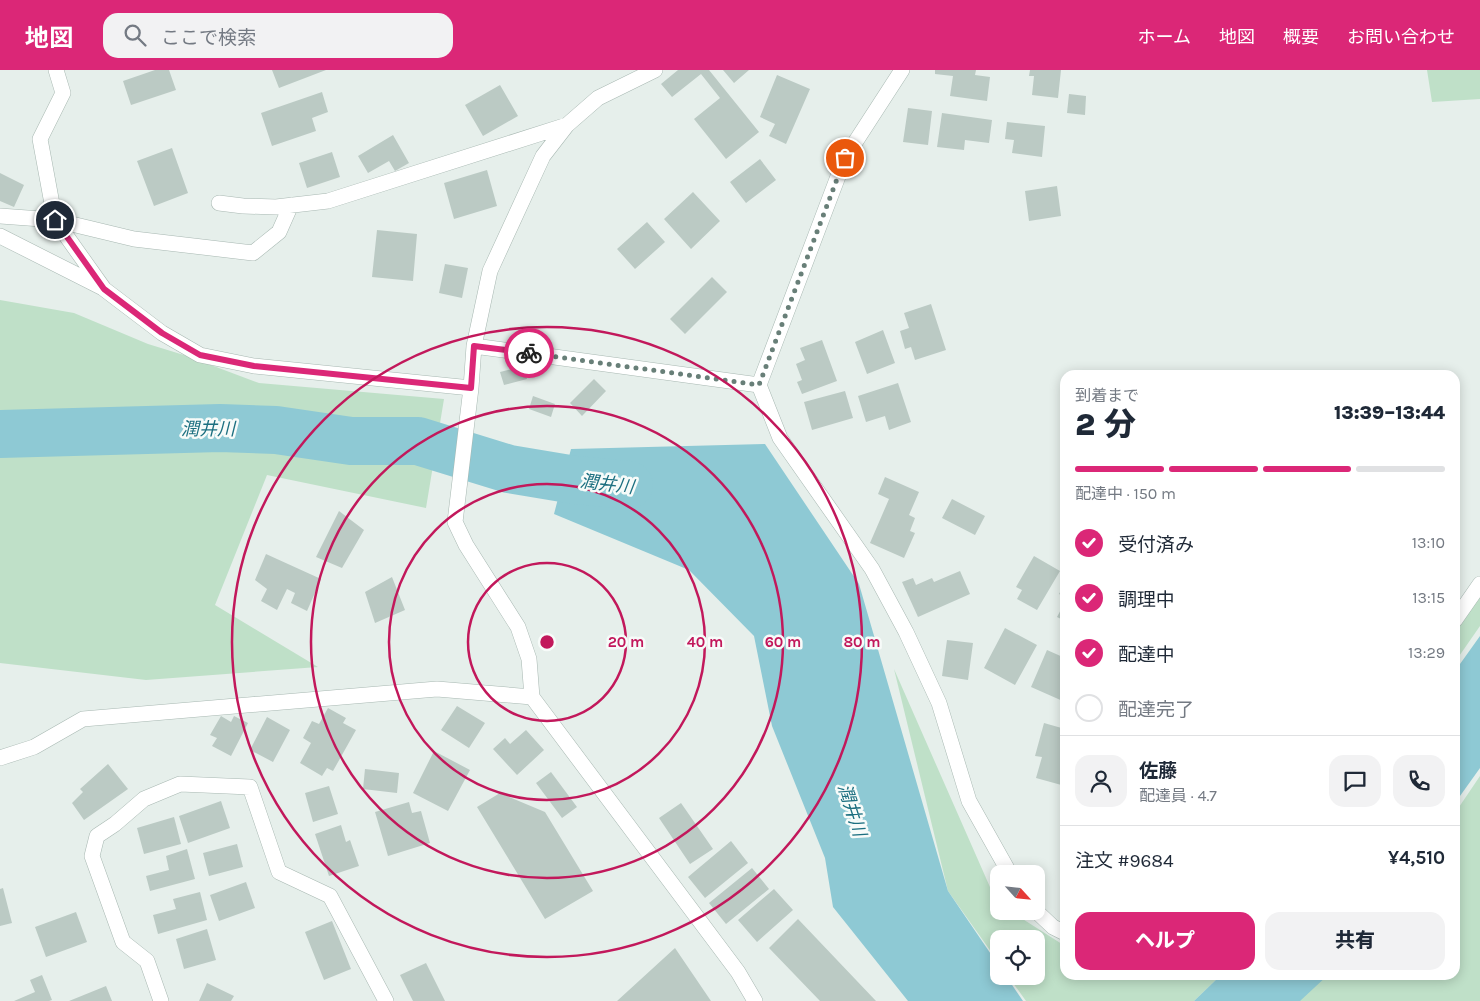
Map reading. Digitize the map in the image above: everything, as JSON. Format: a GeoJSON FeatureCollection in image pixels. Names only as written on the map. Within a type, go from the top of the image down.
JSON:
{"type":"FeatureCollection","features":[{"type":"Feature","properties":{"kind":"street"},"geometry":{"type":"LineString","coordinates":[[56,70],[63,93],[40,139],[55,220],[104,289]]}},
{"type":"Feature","properties":{"kind":"street"},"geometry":{"type":"LineString","coordinates":[[655,70],[598,98],[567,125],[543,156],[490,270],[474,346],[471,388],[455,522],[466,545],[518,627],[530,659],[532,697],[738,972],[755,1001]]}},
{"type":"Feature","properties":{"kind":"street"},"geometry":{"type":"LineString","coordinates":[[902,70],[845,158],[759,385],[780,438],[872,569],[906,632],[939,704],[969,801],[1005,865]]}},
{"type":"Feature","properties":{"kind":"street"},"geometry":{"type":"LineString","coordinates":[[220,203],[268,206],[328,201],[567,125]]}},
{"type":"Feature","properties":{"kind":"street"},"geometry":{"type":"LineString","coordinates":[[0,216],[55,220],[134,239],[253,253],[279,232],[291,205]]}},
{"type":"Feature","properties":{"kind":"street"},"geometry":{"type":"LineString","coordinates":[[0,236],[104,289],[162,333],[200,355],[254,366],[471,388]]}},
{"type":"Feature","properties":{"kind":"street"},"geometry":{"type":"LineString","coordinates":[[474,346],[759,385]]}},
{"type":"Feature","properties":{"kind":"street"},"geometry":{"type":"LineString","coordinates":[[1460,613],[1480,584]]}},
{"type":"Feature","properties":{"kind":"street"},"geometry":{"type":"LineString","coordinates":[[0,758],[34,747],[83,719],[437,689],[532,697]]}},
{"type":"Feature","properties":{"kind":"street"},"geometry":{"type":"LineString","coordinates":[[161,1001],[147,961],[123,942],[92,856],[97,836],[115,824],[144,799],[180,784],[250,787],[279,872],[330,896],[386,1001]]}},
{"type":"Feature","properties":{"kind":"street"},"geometry":{"type":"LineString","coordinates":[[1045,919],[1060,930]]}},
{"type":"Feature","properties":{"kind":"green space"},"geometry":{"type":"Polygon","coordinates":[[[1427,70],[1480,70],[1480,99],[1432,102],[1427,70]]]}},
{"type":"Feature","properties":{"kind":"green space"},"geometry":{"type":"Polygon","coordinates":[[[0,300],[74,313],[148,344],[187,356],[259,383],[444,399],[426,508],[267,475],[215,605],[318,667],[146,680],[0,663],[0,300]]]}},
{"type":"Feature","properties":{"kind":"green space"},"geometry":{"type":"Polygon","coordinates":[[[1480,595],[1480,626],[1460,655],[1460,623],[1480,595]]]}},
{"type":"Feature","properties":{"kind":"green space"},"geometry":{"type":"Polygon","coordinates":[[[894,669],[990,887],[990,920],[1024,920],[1040,930],[990,930],[990,950],[948,891],[894,669]]]}},
{"type":"Feature","properties":{"kind":"green space"},"geometry":{"type":"Polygon","coordinates":[[[1480,776],[1480,1001],[1286,1001],[1305,980],[1460,980],[1460,806],[1480,776]]]}},
{"type":"Feature","properties":{"kind":"green space"},"geometry":{"type":"Polygon","coordinates":[[[1045,933],[1060,943],[1060,980],[1216,980],[1194,1001],[1026,1001],[1014,985],[1045,985],[1045,933]]]}},
{"type":"Feature","properties":{"kind":"water"},"geometry":{"type":"Polygon","coordinates":[[[765,444],[859,584],[948,891],[990,953],[990,985],[1012,985],[1023,1001],[908,1001],[833,907],[825,858],[772,726],[754,636],[689,570],[554,514],[571,449],[765,444]]]}},
{"type":"Feature","properties":{"kind":"water"},"geometry":{"type":"Polygon","coordinates":[[[1480,636],[1480,768],[1460,796],[1460,664],[1480,636]]]}},
{"type":"Feature","properties":{"kind":"water"},"geometry":{"type":"Polygon","coordinates":[[[1216,980],[1323,980],[1300,1001],[1194,1001],[1216,980]]]}},
{"type":"Feature","properties":{"kind":"building"},"geometry":{"type":"Polygon","coordinates":[[[155,70],[169,70],[176,90],[131,105],[123,81],[155,70]]]}},
{"type":"Feature","properties":{"kind":"building"},"geometry":{"type":"Polygon","coordinates":[[[272,70],[326,70],[279,88],[272,70]]]}},
{"type":"Feature","properties":{"kind":"building"},"geometry":{"type":"Polygon","coordinates":[[[678,70],[709,70],[759,132],[726,159],[694,119],[720,98],[701,74],[672,97],[661,84],[678,70]]]}},
{"type":"Feature","properties":{"kind":"building"},"geometry":{"type":"Polygon","coordinates":[[[723,70],[749,70],[734,83],[723,70]]]}},
{"type":"Feature","properties":{"kind":"building"},"geometry":{"type":"Polygon","coordinates":[[[935,70],[976,70],[975,75],[990,77],[987,101],[950,96],[953,76],[935,74],[935,70]]]}},
{"type":"Feature","properties":{"kind":"building"},"geometry":{"type":"Polygon","coordinates":[[[1030,70],[1061,70],[1058,98],[1032,95],[1034,76],[1029,76],[1030,70]]]}},
{"type":"Feature","properties":{"kind":"building"},"geometry":{"type":"Polygon","coordinates":[[[777,75],[810,89],[786,144],[769,136],[775,124],[760,117],[777,75]]]}},
{"type":"Feature","properties":{"kind":"building"},"geometry":{"type":"Polygon","coordinates":[[[500,85],[518,116],[483,136],[465,105],[500,85]]]}},
{"type":"Feature","properties":{"kind":"building"},"geometry":{"type":"Polygon","coordinates":[[[322,92],[328,112],[312,118],[316,131],[272,146],[261,113],[322,92]]]}},
{"type":"Feature","properties":{"kind":"building"},"geometry":{"type":"Polygon","coordinates":[[[1069,94],[1086,96],[1085,115],[1067,113],[1069,94]]]}},
{"type":"Feature","properties":{"kind":"building"},"geometry":{"type":"Polygon","coordinates":[[[908,108],[932,111],[928,145],[903,142],[908,108]]]}},
{"type":"Feature","properties":{"kind":"building"},"geometry":{"type":"Polygon","coordinates":[[[942,113],[992,120],[989,143],[965,140],[964,150],[937,147],[942,113]]]}},
{"type":"Feature","properties":{"kind":"building"},"geometry":{"type":"Polygon","coordinates":[[[1007,122],[1045,126],[1042,157],[1012,153],[1014,140],[1005,139],[1007,122]]]}},
{"type":"Feature","properties":{"kind":"building"},"geometry":{"type":"Polygon","coordinates":[[[393,135],[409,163],[395,171],[389,161],[368,173],[358,156],[393,135]]]}},
{"type":"Feature","properties":{"kind":"building"},"geometry":{"type":"Polygon","coordinates":[[[172,148],[188,193],[154,206],[137,161],[172,148]]]}},
{"type":"Feature","properties":{"kind":"building"},"geometry":{"type":"Polygon","coordinates":[[[332,152],[340,177],[307,188],[299,163],[332,152]]]}},
{"type":"Feature","properties":{"kind":"building"},"geometry":{"type":"Polygon","coordinates":[[[760,159],[776,180],[746,203],[730,182],[760,159]]]}},
{"type":"Feature","properties":{"kind":"building"},"geometry":{"type":"Polygon","coordinates":[[[487,170],[497,206],[454,219],[444,183],[487,170]]]}},
{"type":"Feature","properties":{"kind":"building"},"geometry":{"type":"Polygon","coordinates":[[[0,173],[24,185],[14,207],[0,201],[0,173]]]}},
{"type":"Feature","properties":{"kind":"building"},"geometry":{"type":"Polygon","coordinates":[[[1057,186],[1061,216],[1029,221],[1025,191],[1057,186]]]}},
{"type":"Feature","properties":{"kind":"building"},"geometry":{"type":"Polygon","coordinates":[[[693,192],[720,221],[691,249],[664,219],[693,192]]]}},
{"type":"Feature","properties":{"kind":"building"},"geometry":{"type":"Polygon","coordinates":[[[647,222],[665,242],[635,269],[617,249],[647,222]]]}},
{"type":"Feature","properties":{"kind":"building"},"geometry":{"type":"Polygon","coordinates":[[[377,230],[417,234],[413,281],[372,277],[377,230]]]}},
{"type":"Feature","properties":{"kind":"building"},"geometry":{"type":"Polygon","coordinates":[[[445,264],[468,268],[462,298],[439,293],[445,264]]]}},
{"type":"Feature","properties":{"kind":"building"},"geometry":{"type":"Polygon","coordinates":[[[712,277],[727,292],[685,334],[670,319],[712,277]]]}},
{"type":"Feature","properties":{"kind":"building"},"geometry":{"type":"Polygon","coordinates":[[[931,304],[946,350],[915,360],[911,347],[905,349],[900,331],[909,328],[904,313],[931,304]]]}},
{"type":"Feature","properties":{"kind":"building"},"geometry":{"type":"Polygon","coordinates":[[[883,330],[895,363],[867,374],[855,342],[883,330]]]}},
{"type":"Feature","properties":{"kind":"building"},"geometry":{"type":"Polygon","coordinates":[[[822,340],[837,381],[802,394],[797,382],[802,380],[796,364],[805,360],[800,348],[822,340]]]}},
{"type":"Feature","properties":{"kind":"building"},"geometry":{"type":"Polygon","coordinates":[[[524,366],[527,379],[504,385],[500,372],[524,366]]]}},
{"type":"Feature","properties":{"kind":"building"},"geometry":{"type":"Polygon","coordinates":[[[594,379],[606,391],[582,416],[570,403],[594,379]]]}},
{"type":"Feature","properties":{"kind":"building"},"geometry":{"type":"Polygon","coordinates":[[[898,383],[911,422],[889,430],[885,416],[866,422],[858,396],[898,383]]]}},
{"type":"Feature","properties":{"kind":"building"},"geometry":{"type":"Polygon","coordinates":[[[845,391],[853,418],[812,430],[804,402],[845,391]]]}},
{"type":"Feature","properties":{"kind":"building"},"geometry":{"type":"Polygon","coordinates":[[[533,396],[555,404],[551,417],[529,409],[533,396]]]}},
{"type":"Feature","properties":{"kind":"building"},"geometry":{"type":"Polygon","coordinates":[[[885,477],[919,492],[909,515],[915,518],[910,531],[915,533],[904,558],[870,543],[889,499],[878,494],[885,477]]]}},
{"type":"Feature","properties":{"kind":"building"},"geometry":{"type":"Polygon","coordinates":[[[952,499],[985,516],[975,535],[942,518],[952,499]]]}},
{"type":"Feature","properties":{"kind":"building"},"geometry":{"type":"Polygon","coordinates":[[[339,511],[364,530],[342,568],[316,557],[339,511]]]}},
{"type":"Feature","properties":{"kind":"building"},"geometry":{"type":"Polygon","coordinates":[[[266,554],[321,579],[307,611],[291,603],[295,593],[287,589],[277,610],[261,601],[267,589],[255,580],[266,554]]]}},
{"type":"Feature","properties":{"kind":"building"},"geometry":{"type":"Polygon","coordinates":[[[1034,556],[1060,571],[1037,610],[1017,599],[1022,590],[1016,587],[1034,556]]]}},
{"type":"Feature","properties":{"kind":"building"},"geometry":{"type":"Polygon","coordinates":[[[960,571],[970,594],[918,617],[902,582],[913,578],[916,585],[932,578],[934,582],[960,571]]]}},
{"type":"Feature","properties":{"kind":"building"},"geometry":{"type":"Polygon","coordinates":[[[392,577],[405,610],[375,623],[365,592],[392,577]]]}},
{"type":"Feature","properties":{"kind":"building"},"geometry":{"type":"Polygon","coordinates":[[[1005,628],[1037,645],[1015,685],[984,668],[1005,628]]]}},
{"type":"Feature","properties":{"kind":"building"},"geometry":{"type":"Polygon","coordinates":[[[947,640],[973,643],[968,680],[942,676],[947,640]]]}},
{"type":"Feature","properties":{"kind":"building"},"geometry":{"type":"Polygon","coordinates":[[[1047,650],[1060,656],[1060,700],[1031,687],[1047,650]]]}},
{"type":"Feature","properties":{"kind":"building"},"geometry":{"type":"Polygon","coordinates":[[[457,706],[485,723],[469,748],[441,730],[457,706]]]}},
{"type":"Feature","properties":{"kind":"building"},"geometry":{"type":"Polygon","coordinates":[[[328,708],[346,718],[343,723],[356,730],[333,771],[327,768],[322,776],[300,763],[311,743],[303,738],[312,721],[319,724],[328,708]]]}},
{"type":"Feature","properties":{"kind":"building"},"geometry":{"type":"Polygon","coordinates":[[[221,716],[231,722],[234,716],[248,723],[231,756],[212,746],[217,738],[210,735],[221,716]]]}},
{"type":"Feature","properties":{"kind":"building"},"geometry":{"type":"Polygon","coordinates":[[[267,717],[290,730],[273,762],[250,750],[267,717]]]}},
{"type":"Feature","properties":{"kind":"building"},"geometry":{"type":"Polygon","coordinates":[[[1044,723],[1060,728],[1060,785],[1036,778],[1042,757],[1035,756],[1044,723]]]}},
{"type":"Feature","properties":{"kind":"building"},"geometry":{"type":"Polygon","coordinates":[[[526,730],[544,750],[517,775],[493,749],[505,738],[510,744],[526,730]]]}},
{"type":"Feature","properties":{"kind":"building"},"geometry":{"type":"Polygon","coordinates":[[[434,751],[470,770],[448,811],[413,793],[434,751]]]}},
{"type":"Feature","properties":{"kind":"building"},"geometry":{"type":"Polygon","coordinates":[[[108,764],[128,789],[84,820],[72,803],[83,792],[80,789],[108,764]]]}},
{"type":"Feature","properties":{"kind":"building"},"geometry":{"type":"Polygon","coordinates":[[[365,769],[399,773],[397,793],[363,789],[365,769]]]}},
{"type":"Feature","properties":{"kind":"building"},"geometry":{"type":"Polygon","coordinates":[[[551,772],[577,807],[562,818],[536,783],[551,772]]]}},
{"type":"Feature","properties":{"kind":"building"},"geometry":{"type":"Polygon","coordinates":[[[329,786],[338,814],[313,822],[305,793],[329,786]]]}},
{"type":"Feature","properties":{"kind":"building"},"geometry":{"type":"Polygon","coordinates":[[[500,793],[545,812],[593,891],[545,919],[477,807],[500,793]]]}},
{"type":"Feature","properties":{"kind":"building"},"geometry":{"type":"Polygon","coordinates":[[[221,801],[230,828],[188,843],[179,816],[221,801]]]}},
{"type":"Feature","properties":{"kind":"building"},"geometry":{"type":"Polygon","coordinates":[[[409,802],[412,813],[421,811],[430,843],[388,856],[375,812],[409,802]]]}},
{"type":"Feature","properties":{"kind":"building"},"geometry":{"type":"Polygon","coordinates":[[[681,803],[713,849],[690,864],[659,818],[681,803]]]}},
{"type":"Feature","properties":{"kind":"building"},"geometry":{"type":"Polygon","coordinates":[[[174,817],[181,844],[144,854],[137,828],[174,817]]]}},
{"type":"Feature","properties":{"kind":"building"},"geometry":{"type":"Polygon","coordinates":[[[341,825],[346,842],[350,840],[359,866],[329,876],[315,834],[341,825]]]}},
{"type":"Feature","properties":{"kind":"building"},"geometry":{"type":"Polygon","coordinates":[[[731,841],[748,863],[705,898],[688,877],[731,841]]]}},
{"type":"Feature","properties":{"kind":"building"},"geometry":{"type":"Polygon","coordinates":[[[237,844],[243,867],[209,876],[203,853],[237,844]]]}},
{"type":"Feature","properties":{"kind":"building"},"geometry":{"type":"Polygon","coordinates":[[[187,849],[195,879],[150,891],[146,876],[169,870],[166,856],[187,849]]]}},
{"type":"Feature","properties":{"kind":"building"},"geometry":{"type":"Polygon","coordinates":[[[752,868],[769,889],[726,924],[709,903],[752,868]]]}},
{"type":"Feature","properties":{"kind":"building"},"geometry":{"type":"Polygon","coordinates":[[[246,882],[255,908],[219,921],[210,895],[246,882]]]}},
{"type":"Feature","properties":{"kind":"building"},"geometry":{"type":"Polygon","coordinates":[[[3,888],[12,923],[0,926],[0,889],[3,888]]]}},
{"type":"Feature","properties":{"kind":"building"},"geometry":{"type":"Polygon","coordinates":[[[774,889],[793,910],[757,942],[738,920],[774,889]]]}},
{"type":"Feature","properties":{"kind":"building"},"geometry":{"type":"Polygon","coordinates":[[[200,892],[207,920],[158,934],[153,915],[176,909],[173,899],[200,892]]]}},
{"type":"Feature","properties":{"kind":"building"},"geometry":{"type":"Polygon","coordinates":[[[76,912],[87,942],[46,957],[35,927],[76,912]]]}},
{"type":"Feature","properties":{"kind":"building"},"geometry":{"type":"Polygon","coordinates":[[[798,919],[876,1001],[820,1001],[769,948],[798,919]]]}},
{"type":"Feature","properties":{"kind":"building"},"geometry":{"type":"Polygon","coordinates":[[[332,921],[351,969],[324,980],[305,932],[332,921]]]}},
{"type":"Feature","properties":{"kind":"building"},"geometry":{"type":"Polygon","coordinates":[[[207,929],[216,960],[184,969],[176,939],[207,929]]]}},
{"type":"Feature","properties":{"kind":"building"},"geometry":{"type":"Polygon","coordinates":[[[675,948],[711,1001],[617,1001],[675,948]]]}},
{"type":"Feature","properties":{"kind":"building"},"geometry":{"type":"Polygon","coordinates":[[[426,963],[445,1001],[413,1001],[400,975],[426,963]]]}},
{"type":"Feature","properties":{"kind":"building"},"geometry":{"type":"Polygon","coordinates":[[[42,975],[52,1000],[14,1001],[35,992],[30,980],[42,975]]]}},
{"type":"Feature","properties":{"kind":"building"},"geometry":{"type":"Polygon","coordinates":[[[207,983],[234,996],[231,1001],[199,1001],[207,983]]]}},
{"type":"Feature","properties":{"kind":"building"},"geometry":{"type":"Polygon","coordinates":[[[106,986],[112,1001],[69,1001],[106,986]]]}},
{"type":"Feature","properties":{"kind":"waterway","name":"潤井川"},"geometry":{"type":"LineString","coordinates":[[0,434],[220,428],[276,430],[351,441],[418,441],[509,469],[575,480],[629,485]]}},
{"type":"Feature","properties":{"kind":"way so far"},"geometry":{"type":"LineString","coordinates":[[529,353],[759,385],[845,158]]}},
{"type":"Feature","properties":{"kind":"route"},"geometry":{"type":"LineString","coordinates":[[55,220],[104,289],[162,333],[200,355],[254,366],[471,388],[474,346],[529,353]]}}]}
